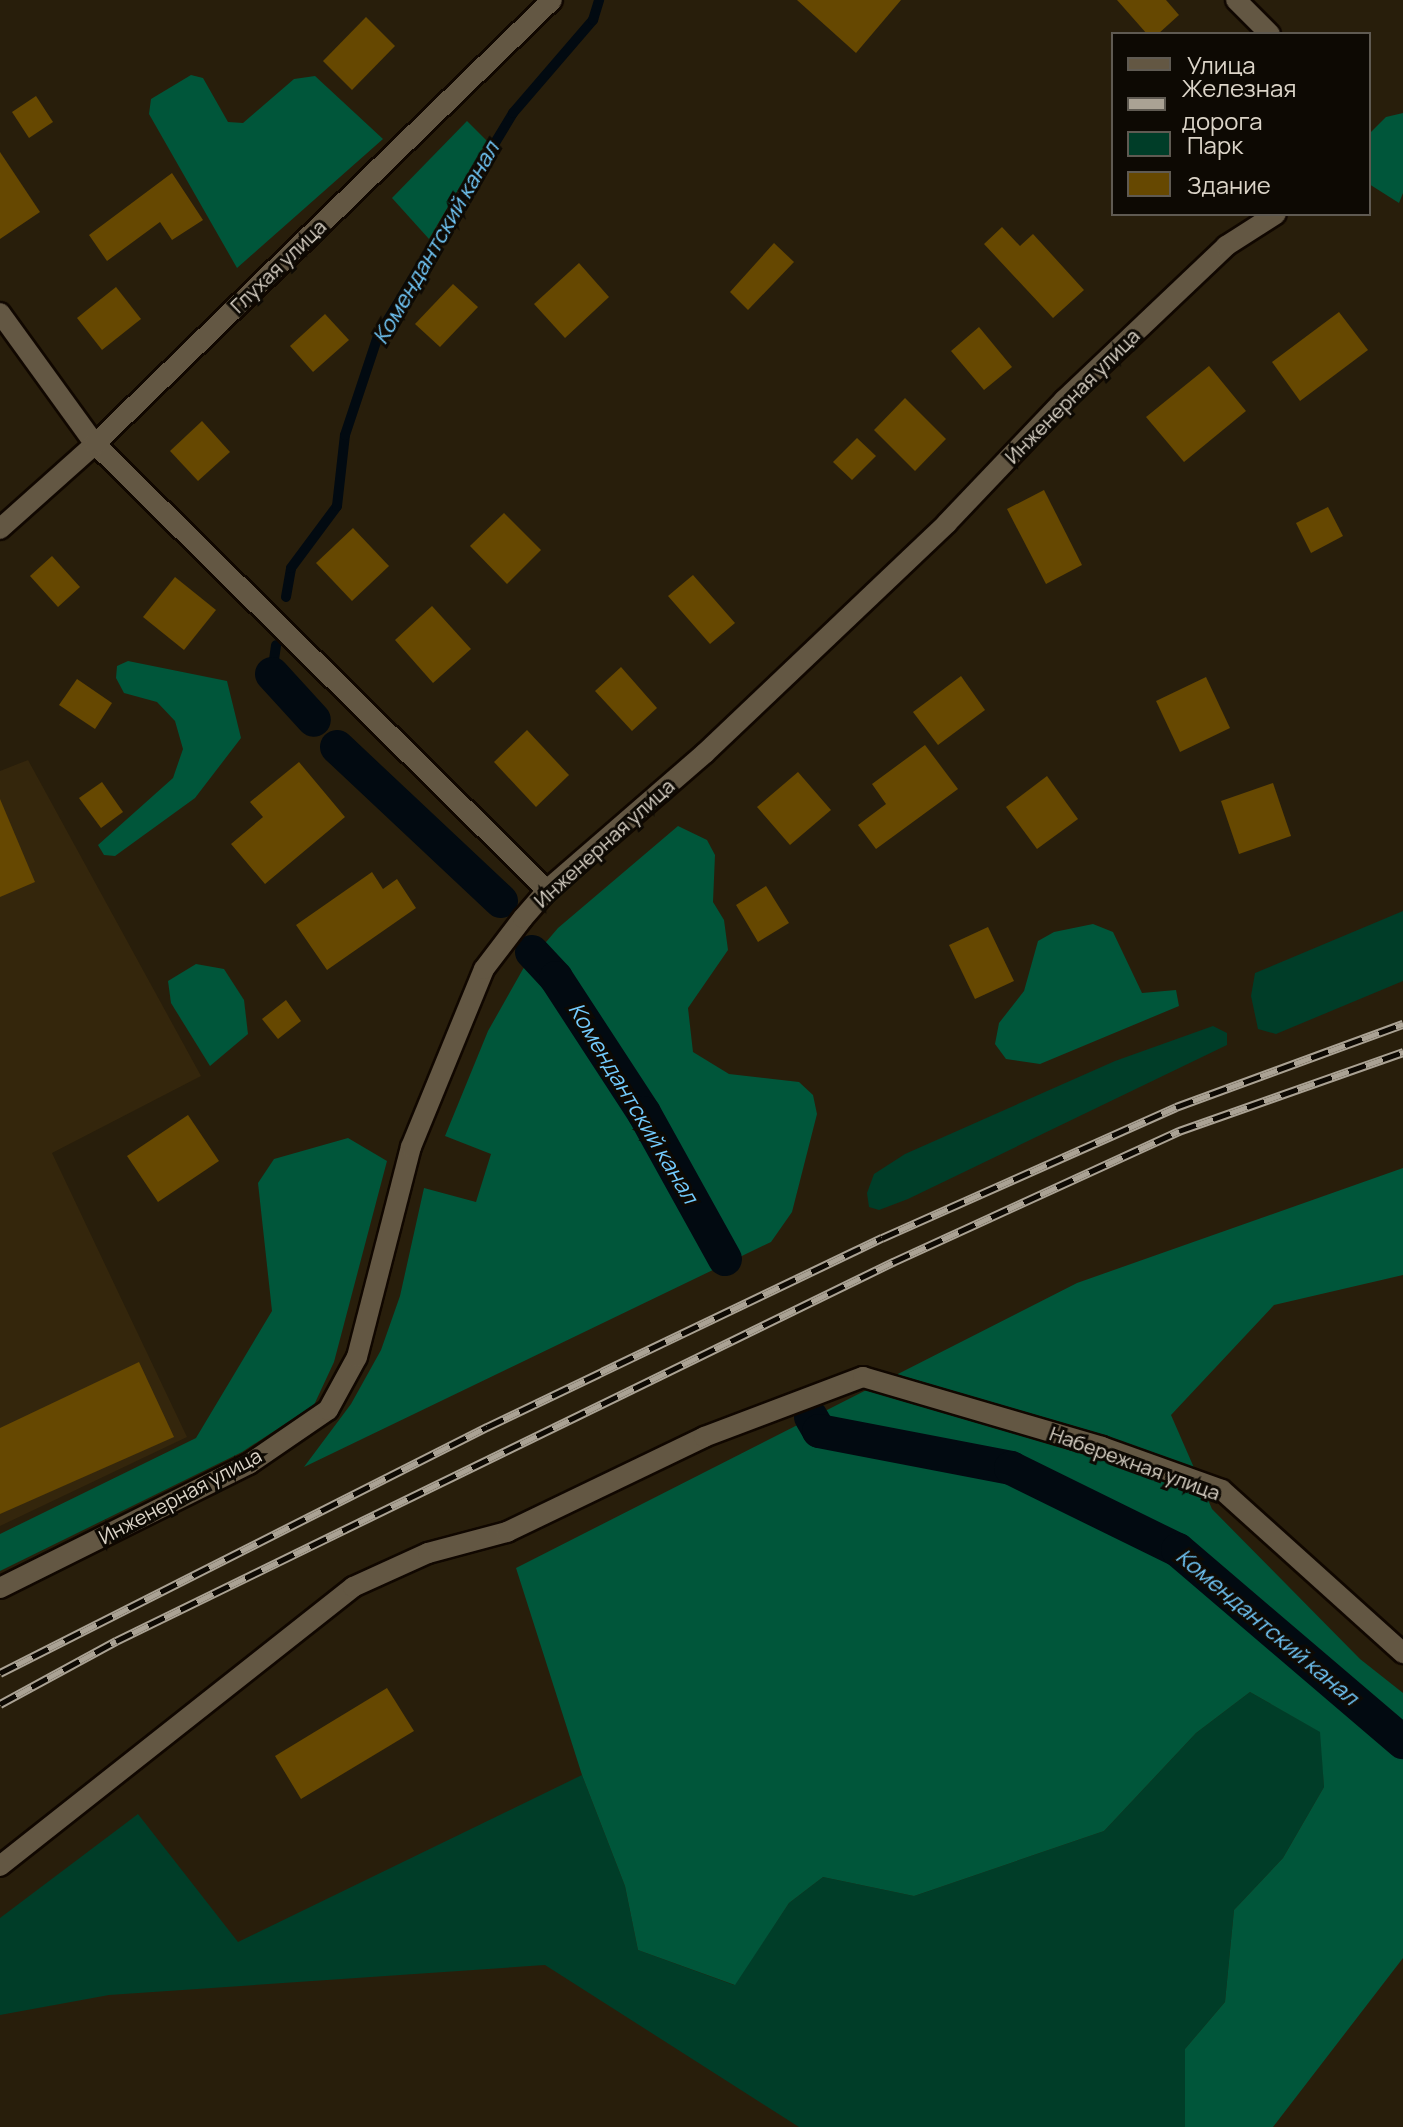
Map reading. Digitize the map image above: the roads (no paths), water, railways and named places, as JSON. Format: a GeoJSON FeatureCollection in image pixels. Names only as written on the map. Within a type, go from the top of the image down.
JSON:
{"type":"FeatureCollection","features":[{"type":"Feature","properties":{"kind":"street","name":"Глухая улица"},"geometry":{"type":"LineString","coordinates":[[0,529],[95,444],[552,0]]}},
{"type":"Feature","properties":{"kind":"street"},"geometry":{"type":"LineString","coordinates":[[1236,0],[1268,32]]}},
{"type":"Feature","properties":{"kind":"street","name":"Инженерная улица"},"geometry":{"type":"LineString","coordinates":[[0,1588],[249,1464],[328,1410],[357,1357],[411,1147],[484,969],[547,890],[705,753],[947,523],[1064,400],[1226,246],[1273,216]]}},
{"type":"Feature","properties":{"kind":"street"},"geometry":{"type":"LineString","coordinates":[[0,313],[95,444],[547,890]]}},
{"type":"Feature","properties":{"kind":"street","name":"Набережная улица"},"geometry":{"type":"LineString","coordinates":[[0,1866],[353,1587],[428,1553],[507,1532],[704,1437],[863,1377],[1102,1447],[1222,1490],[1403,1653]]}},
{"type":"Feature","properties":{"kind":"waterway","name":"Комендантский канал"},"geometry":{"type":"LineString","coordinates":[[286,597],[291,568],[337,506],[345,435],[378,336],[513,113],[593,20],[599,0]]}},
{"type":"Feature","properties":{"kind":"waterway","name":"Комендантский канал"},"geometry":{"type":"LineString","coordinates":[[272,674],[276,645]]}},
{"type":"Feature","properties":{"kind":"waterway","name":"Комендантский канал"},"geometry":{"type":"LineString","coordinates":[[272,674],[314,720]]}},
{"type":"Feature","properties":{"kind":"waterway","name":"Комендантский канал"},"geometry":{"type":"LineString","coordinates":[[337,747],[501,901]]}},
{"type":"Feature","properties":{"kind":"waterway","name":"Комендантский канал"},"geometry":{"type":"LineString","coordinates":[[532,952],[556,978],[644,1113],[725,1259]]}},
{"type":"Feature","properties":{"kind":"waterway","name":"Комендантский канал"},"geometry":{"type":"LineString","coordinates":[[811,1417],[819,1431],[1011,1468],[1178,1550],[1403,1742]]}},
{"type":"Feature","properties":{"kind":"railway"},"geometry":{"type":"LineString","coordinates":[[0,1673],[487,1427],[882,1238],[1176,1107],[1403,1024]]}},
{"type":"Feature","properties":{"kind":"railway"},"geometry":{"type":"LineString","coordinates":[[0,1704],[116,1641],[893,1262],[1179,1131],[1403,1052]]}}]}
